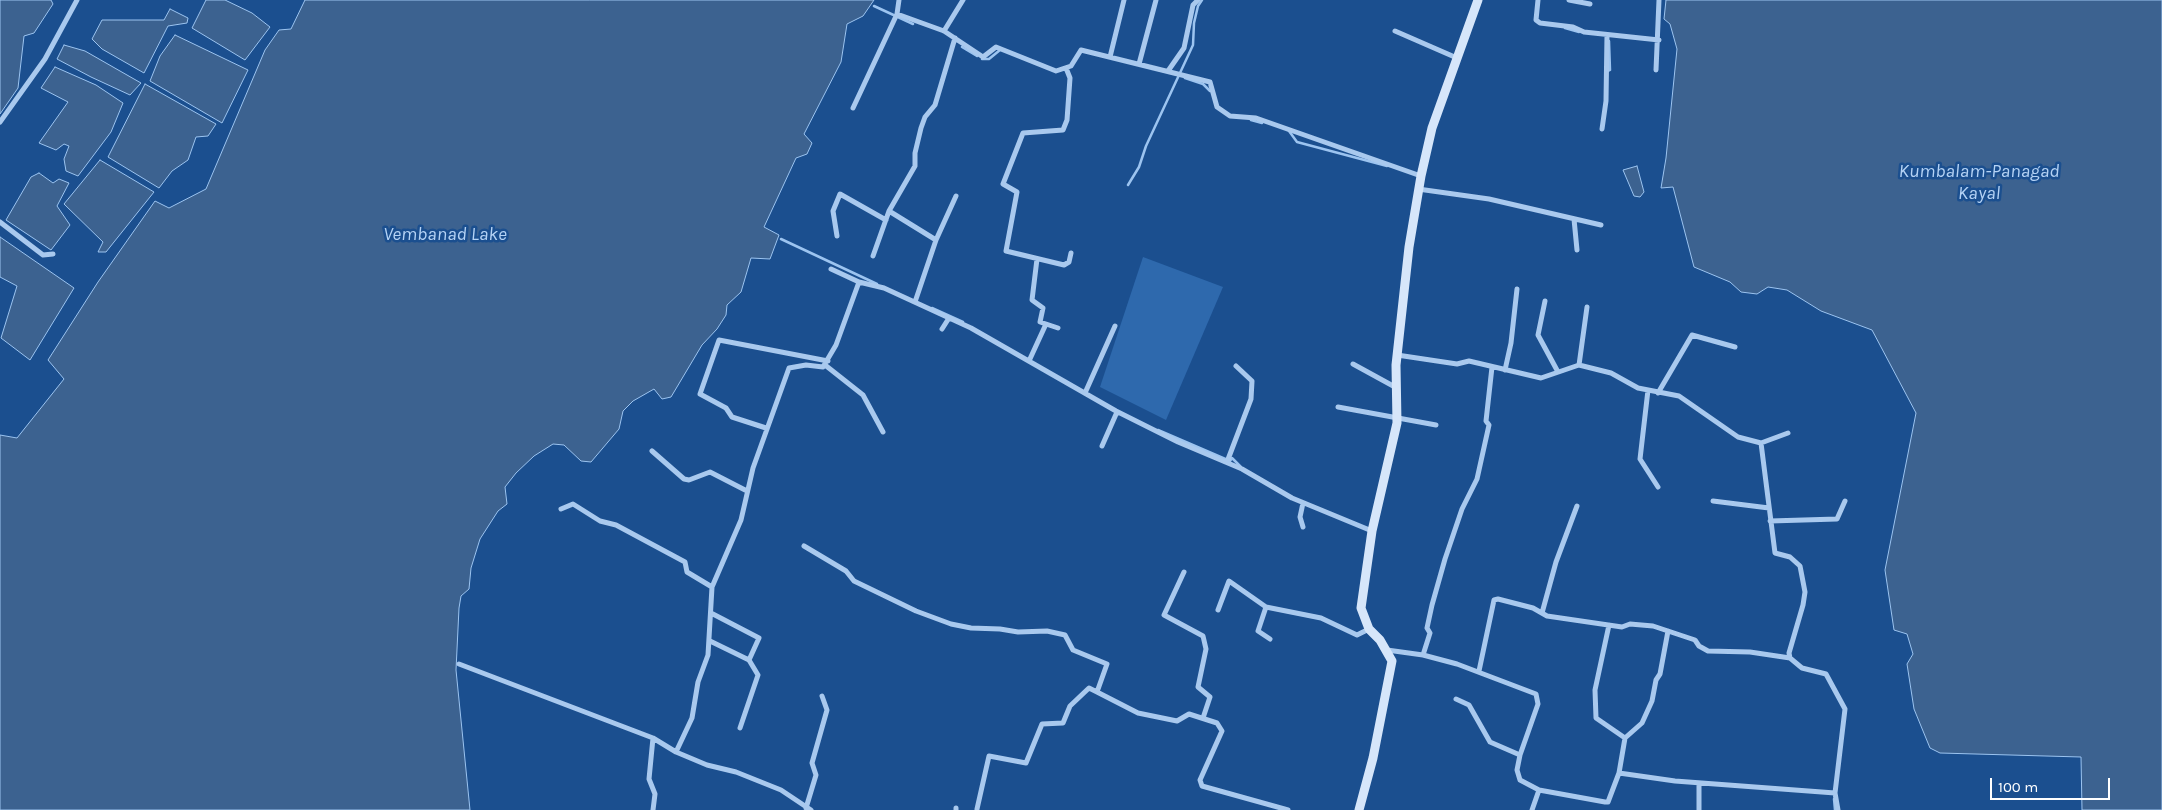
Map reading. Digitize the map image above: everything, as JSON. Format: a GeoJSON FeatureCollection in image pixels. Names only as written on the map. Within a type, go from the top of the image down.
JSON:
{"type":"FeatureCollection","features":[{"type":"Feature","properties":{"kind":"main road"},"geometry":{"type":"LineString","coordinates":[[1359,810],[1373,758],[1392,661],[1388,650],[1369,629],[1361,608],[1372,531],[1397,423],[1395,418],[1395,387],[1397,355],[1418,189],[1432,128],[1478,0]]}},
{"type":"Feature","properties":{"kind":"street"},"geometry":{"type":"LineString","coordinates":[[0,122],[45,59],[77,0]]}},
{"type":"Feature","properties":{"kind":"street"},"geometry":{"type":"LineString","coordinates":[[853,108],[897,14],[899,0]]}},
{"type":"Feature","properties":{"kind":"street"},"geometry":{"type":"LineString","coordinates":[[944,31],[963,0]]}},
{"type":"Feature","properties":{"kind":"street"},"geometry":{"type":"LineString","coordinates":[[1110,57],[1124,0]]}},
{"type":"Feature","properties":{"kind":"street"},"geometry":{"type":"LineString","coordinates":[[1139,64],[1156,0]]}},
{"type":"Feature","properties":{"kind":"street"},"geometry":{"type":"LineString","coordinates":[[1168,71],[1184,48],[1193,5],[1198,0]]}},
{"type":"Feature","properties":{"kind":"street"},"geometry":{"type":"LineString","coordinates":[[1538,0],[1536,20],[1540,22],[1607,34],[1659,40]]}},
{"type":"Feature","properties":{"kind":"street"},"geometry":{"type":"LineString","coordinates":[[1569,0],[1590,4]]}},
{"type":"Feature","properties":{"kind":"street"},"geometry":{"type":"LineString","coordinates":[[1656,70],[1659,40],[1659,0]]}},
{"type":"Feature","properties":{"kind":"street"},"geometry":{"type":"LineString","coordinates":[[897,14],[944,31],[983,57],[996,47],[1056,71],[1071,66],[1081,50],[1210,82],[1217,107],[1230,116],[1256,118],[1421,176]]}},
{"type":"Feature","properties":{"kind":"street"},"geometry":{"type":"LineString","coordinates":[[1395,31],[1458,58]]}},
{"type":"Feature","properties":{"kind":"street"},"geometry":{"type":"LineString","coordinates":[[1602,129],[1606,101],[1607,34]]}},
{"type":"Feature","properties":{"kind":"street"},"geometry":{"type":"LineString","coordinates":[[873,256],[889,211],[915,166],[915,153],[925,117],[935,105],[955,38]]}},
{"type":"Feature","properties":{"kind":"street"},"geometry":{"type":"LineString","coordinates":[[1066,68],[1070,78],[1064,130],[1023,133],[1003,184],[1017,192],[1006,251],[1064,265],[1069,262],[1071,253]]}},
{"type":"Feature","properties":{"kind":"street"},"geometry":{"type":"LineString","coordinates":[[1418,189],[1508,203],[1601,225]]}},
{"type":"Feature","properties":{"kind":"street"},"geometry":{"type":"LineString","coordinates":[[837,236],[833,211],[840,194],[886,220]]}},
{"type":"Feature","properties":{"kind":"street"},"geometry":{"type":"LineString","coordinates":[[915,302],[936,240],[956,196]]}},
{"type":"Feature","properties":{"kind":"street"},"geometry":{"type":"LineString","coordinates":[[889,211],[936,240]]}},
{"type":"Feature","properties":{"kind":"street"},"geometry":{"type":"LineString","coordinates":[[1574,219],[1578,250]]}},
{"type":"Feature","properties":{"kind":"street"},"geometry":{"type":"LineString","coordinates":[[0,222],[43,255],[53,254]]}},
{"type":"Feature","properties":{"kind":"street"},"geometry":{"type":"LineString","coordinates":[[1037,259],[1032,300],[1043,308],[1040,322],[1058,328]]}},
{"type":"Feature","properties":{"kind":"street"},"geometry":{"type":"LineString","coordinates":[[831,269],[859,282],[884,288],[972,328],[1117,412],[1178,442],[1227,462],[1303,503],[1372,531]]}},
{"type":"Feature","properties":{"kind":"street"},"geometry":{"type":"LineString","coordinates":[[676,752],[692,718],[698,682],[708,654],[712,587],[741,520],[747,491],[766,428],[789,368],[806,365],[823,367],[859,282]]}},
{"type":"Feature","properties":{"kind":"street"},"geometry":{"type":"LineString","coordinates":[[1505,370],[1512,343],[1517,289]]}},
{"type":"Feature","properties":{"kind":"street"},"geometry":{"type":"LineString","coordinates":[[1545,301],[1538,335],[1558,372]]}},
{"type":"Feature","properties":{"kind":"street"},"geometry":{"type":"LineString","coordinates":[[1580,365],[1587,307]]}},
{"type":"Feature","properties":{"kind":"street"},"geometry":{"type":"LineString","coordinates":[[942,329],[949,318]]}},
{"type":"Feature","properties":{"kind":"street"},"geometry":{"type":"LineString","coordinates":[[1029,361],[1046,324]]}},
{"type":"Feature","properties":{"kind":"street"},"geometry":{"type":"LineString","coordinates":[[1085,393],[1115,326]]}},
{"type":"Feature","properties":{"kind":"street"},"geometry":{"type":"LineString","coordinates":[[1658,393],[1692,335],[1735,347]]}},
{"type":"Feature","properties":{"kind":"street"},"geometry":{"type":"LineString","coordinates":[[766,428],[732,417],[726,408],[700,394],[719,340],[826,363],[863,395],[882,432]]}},
{"type":"Feature","properties":{"kind":"street"},"geometry":{"type":"LineString","coordinates":[[1397,355],[1457,364],[1469,361],[1541,378],[1580,365],[1611,373],[1638,388],[1679,396],[1738,437],[1761,444],[1788,433]]}},
{"type":"Feature","properties":{"kind":"street"},"geometry":{"type":"LineString","coordinates":[[1354,364],[1395,387]]}},
{"type":"Feature","properties":{"kind":"street"},"geometry":{"type":"LineString","coordinates":[[1227,462],[1251,399],[1252,381],[1236,366]]}},
{"type":"Feature","properties":{"kind":"street"},"geometry":{"type":"LineString","coordinates":[[1424,655],[1430,633],[1427,628],[1432,604],[1445,559],[1462,509],[1478,479],[1489,425],[1486,421],[1492,367]]}},
{"type":"Feature","properties":{"kind":"street"},"geometry":{"type":"LineString","coordinates":[[1648,390],[1640,459],[1658,487]]}},
{"type":"Feature","properties":{"kind":"street"},"geometry":{"type":"LineString","coordinates":[[1338,407],[1436,426]]}},
{"type":"Feature","properties":{"kind":"street"},"geometry":{"type":"LineString","coordinates":[[1102,446],[1117,412]]}},
{"type":"Feature","properties":{"kind":"street"},"geometry":{"type":"LineString","coordinates":[[1761,444],[1775,553],[1790,557],[1800,566],[1805,592],[1789,653],[1790,658]]}},
{"type":"Feature","properties":{"kind":"street"},"geometry":{"type":"LineString","coordinates":[[652,451],[684,479],[690,480],[710,472],[747,491]]}},
{"type":"Feature","properties":{"kind":"street"},"geometry":{"type":"LineString","coordinates":[[1713,500],[1769,508]]}},
{"type":"Feature","properties":{"kind":"street"},"geometry":{"type":"LineString","coordinates":[[1770,521],[1837,519],[1845,501]]}},
{"type":"Feature","properties":{"kind":"street"},"geometry":{"type":"LineString","coordinates":[[1303,503],[1300,517],[1303,527]]}},
{"type":"Feature","properties":{"kind":"street"},"geometry":{"type":"LineString","coordinates":[[561,509],[573,504],[600,521],[616,525],[685,562],[687,572],[712,587]]}},
{"type":"Feature","properties":{"kind":"street"},"geometry":{"type":"LineString","coordinates":[[1542,613],[1556,562],[1577,506]]}},
{"type":"Feature","properties":{"kind":"street"},"geometry":{"type":"LineString","coordinates":[[804,546],[846,571],[854,581],[916,611],[951,624],[1018,632],[1047,631],[1065,635],[1073,650],[1107,664],[1096,692]]}},
{"type":"Feature","properties":{"kind":"street"},"geometry":{"type":"LineString","coordinates":[[1184,572],[1164,615],[1203,636],[1206,649],[1198,687],[1210,698],[1203,718]]}},
{"type":"Feature","properties":{"kind":"street"},"geometry":{"type":"LineString","coordinates":[[1218,610],[1229,581],[1266,607],[1321,618],[1357,635],[1369,629]]}},
{"type":"Feature","properties":{"kind":"street"},"geometry":{"type":"LineString","coordinates":[[1479,671],[1494,600],[1498,599],[1532,608],[1542,613],[1609,625],[1622,627],[1630,624],[1653,626],[1695,640],[1699,646],[1708,652],[1750,652],[1790,658],[1802,668],[1826,674],[1845,709],[1835,794],[1838,810]]}},
{"type":"Feature","properties":{"kind":"street"},"geometry":{"type":"LineString","coordinates":[[1266,607],[1258,631],[1270,639]]}},
{"type":"Feature","properties":{"kind":"street"},"geometry":{"type":"LineString","coordinates":[[711,613],[759,638],[749,660]]}},
{"type":"Feature","properties":{"kind":"street"},"geometry":{"type":"LineString","coordinates":[[1609,625],[1595,690],[1596,718],[1625,738]]}},
{"type":"Feature","properties":{"kind":"street"},"geometry":{"type":"LineString","coordinates":[[1388,650],[1424,655],[1479,671],[1516,684],[1538,696],[1538,704],[1520,755],[1517,770],[1520,780],[1539,790],[1608,802],[1619,772],[1625,738],[1642,723],[1652,701],[1656,680],[1660,674],[1668,632]]}},
{"type":"Feature","properties":{"kind":"street"},"geometry":{"type":"LineString","coordinates":[[710,641],[749,660],[758,675],[740,728]]}},
{"type":"Feature","properties":{"kind":"street"},"geometry":{"type":"LineString","coordinates":[[459,664],[653,738],[676,752],[707,765],[736,772],[781,790],[808,809],[816,775],[812,763],[827,710],[822,696]]}},
{"type":"Feature","properties":{"kind":"street"},"geometry":{"type":"LineString","coordinates":[[977,809],[989,756],[1026,763],[1042,724],[1063,723],[1070,706],[1089,688],[1138,713],[1177,721],[1189,714],[1217,722],[1222,731],[1200,780],[1202,786],[1288,810]]}},
{"type":"Feature","properties":{"kind":"street"},"geometry":{"type":"LineString","coordinates":[[1456,699],[1469,705],[1490,742],[1520,755]]}},
{"type":"Feature","properties":{"kind":"street"},"geometry":{"type":"LineString","coordinates":[[653,738],[649,778],[655,794],[653,810]]}},
{"type":"Feature","properties":{"kind":"street"},"geometry":{"type":"LineString","coordinates":[[1619,772],[1699,784],[1835,794]]}},
{"type":"Feature","properties":{"kind":"street"},"geometry":{"type":"LineString","coordinates":[[1699,784],[1699,810]]}},
{"type":"Feature","properties":{"kind":"street"},"geometry":{"type":"LineString","coordinates":[[1532,810],[1539,790]]}},
{"type":"Feature","properties":{"kind":"shaded area"},"geometry":{"type":"Polygon","coordinates":[[[1143,257],[1223,287],[1166,420],[1100,387],[1143,257]]]}},
{"type":"Feature","properties":{"kind":"water"},"geometry":{"type":"Polygon","coordinates":[[[0,0],[51,0],[53,4],[34,33],[24,36],[18,88],[0,114],[0,0]]]}},
{"type":"Feature","properties":{"kind":"water"},"geometry":{"type":"Polygon","coordinates":[[[206,0],[225,0],[252,13],[270,27],[245,60],[192,28],[206,0]]]}},
{"type":"Feature","properties":{"kind":"water","name":"Vembanad Lake"},"geometry":{"type":"Polygon","coordinates":[[[305,0],[874,0],[863,16],[847,24],[841,62],[804,134],[812,143],[807,154],[796,158],[764,227],[779,235],[770,259],[751,258],[741,292],[727,305],[726,315],[717,329],[702,345],[671,397],[662,399],[654,389],[633,401],[623,411],[619,429],[591,462],[581,461],[564,445],[553,444],[534,456],[516,473],[505,487],[507,504],[498,511],[480,539],[471,568],[469,589],[461,596],[459,608],[456,670],[470,810],[0,810],[0,435],[17,438],[64,379],[48,360],[98,282],[155,201],[169,208],[206,189],[265,50],[279,30],[291,29],[305,0]]]}},
{"type":"Feature","properties":{"kind":"water","name":"Kumbalam-Panagad Kayal"},"geometry":{"type":"Polygon","coordinates":[[[1666,0],[2162,0],[2162,810],[2082,810],[2081,757],[1940,753],[1930,748],[1914,709],[1907,664],[1913,654],[1907,634],[1894,630],[1885,570],[1916,413],[1872,330],[1821,311],[1787,290],[1768,287],[1757,294],[1741,292],[1730,282],[1694,267],[1673,187],[1661,188],[1666,158],[1677,49],[1670,24],[1664,19],[1666,0]]]}},
{"type":"Feature","properties":{"kind":"water"},"geometry":{"type":"Polygon","coordinates":[[[170,9],[188,18],[187,23],[168,26],[144,73],[102,49],[92,39],[102,20],[164,20],[170,9]]]}},
{"type":"Feature","properties":{"kind":"water"},"geometry":{"type":"Polygon","coordinates":[[[175,35],[248,70],[222,123],[150,81],[160,56],[175,35]]]}},
{"type":"Feature","properties":{"kind":"water"},"geometry":{"type":"Polygon","coordinates":[[[64,45],[85,51],[141,83],[130,95],[91,77],[57,59],[64,45]]]}},
{"type":"Feature","properties":{"kind":"water"},"geometry":{"type":"Polygon","coordinates":[[[55,67],[96,85],[123,103],[111,132],[78,176],[66,171],[64,159],[69,146],[64,144],[56,150],[39,143],[68,102],[41,88],[55,67]]]}},
{"type":"Feature","properties":{"kind":"water"},"geometry":{"type":"Polygon","coordinates":[[[145,84],[216,124],[208,136],[196,137],[188,160],[172,171],[159,188],[108,157],[145,84]]]}},
{"type":"Feature","properties":{"kind":"water"},"geometry":{"type":"Polygon","coordinates":[[[100,160],[154,192],[106,252],[98,252],[103,242],[64,204],[100,160]]]}},
{"type":"Feature","properties":{"kind":"water"},"geometry":{"type":"Polygon","coordinates":[[[1637,166],[1644,192],[1640,197],[1634,196],[1623,170],[1637,166]]]}},
{"type":"Feature","properties":{"kind":"water"},"geometry":{"type":"Polygon","coordinates":[[[39,173],[53,183],[59,179],[69,183],[57,206],[70,225],[51,250],[6,220],[31,177],[39,173]]]}},
{"type":"Feature","properties":{"kind":"water"},"geometry":{"type":"Polygon","coordinates":[[[0,237],[74,288],[30,360],[1,338],[17,286],[0,277],[0,237]]]}},
{"type":"Feature","properties":{"kind":"waterway"},"geometry":{"type":"LineString","coordinates":[[1128,185],[1139,167],[1146,146],[1193,45],[1194,23],[1198,6],[1202,0]]}},
{"type":"Feature","properties":{"kind":"waterway"},"geometry":{"type":"LineString","coordinates":[[874,6],[913,24]]}},
{"type":"Feature","properties":{"kind":"waterway"},"geometry":{"type":"LineString","coordinates":[[1565,28],[1579,32]]}},
{"type":"Feature","properties":{"kind":"waterway"},"geometry":{"type":"LineString","coordinates":[[1608,71],[1610,70],[1609,41]]}},
{"type":"Feature","properties":{"kind":"waterway"},"geometry":{"type":"LineString","coordinates":[[962,47],[977,56]]}},
{"type":"Feature","properties":{"kind":"waterway"},"geometry":{"type":"LineString","coordinates":[[982,59],[989,59],[1000,50]]}},
{"type":"Feature","properties":{"kind":"waterway"},"geometry":{"type":"LineString","coordinates":[[1185,78],[1203,84],[1210,91]]}},
{"type":"Feature","properties":{"kind":"waterway"},"geometry":{"type":"LineString","coordinates":[[1251,120],[1262,123]]}},
{"type":"Feature","properties":{"kind":"waterway"},"geometry":{"type":"LineString","coordinates":[[1289,131],[1297,142],[1387,166]]}},
{"type":"Feature","properties":{"kind":"waterway"},"geometry":{"type":"LineString","coordinates":[[781,239],[877,284]]}},
{"type":"Feature","properties":{"kind":"waterway"},"geometry":{"type":"LineString","coordinates":[[932,308],[963,322]]}},
{"type":"Feature","properties":{"kind":"waterway"},"geometry":{"type":"LineString","coordinates":[[1158,430],[1230,461],[1232,458],[1241,467]]}},
{"type":"Feature","properties":{"kind":"waterway"},"geometry":{"type":"LineString","coordinates":[[1834,799],[1835,810]]}}]}
